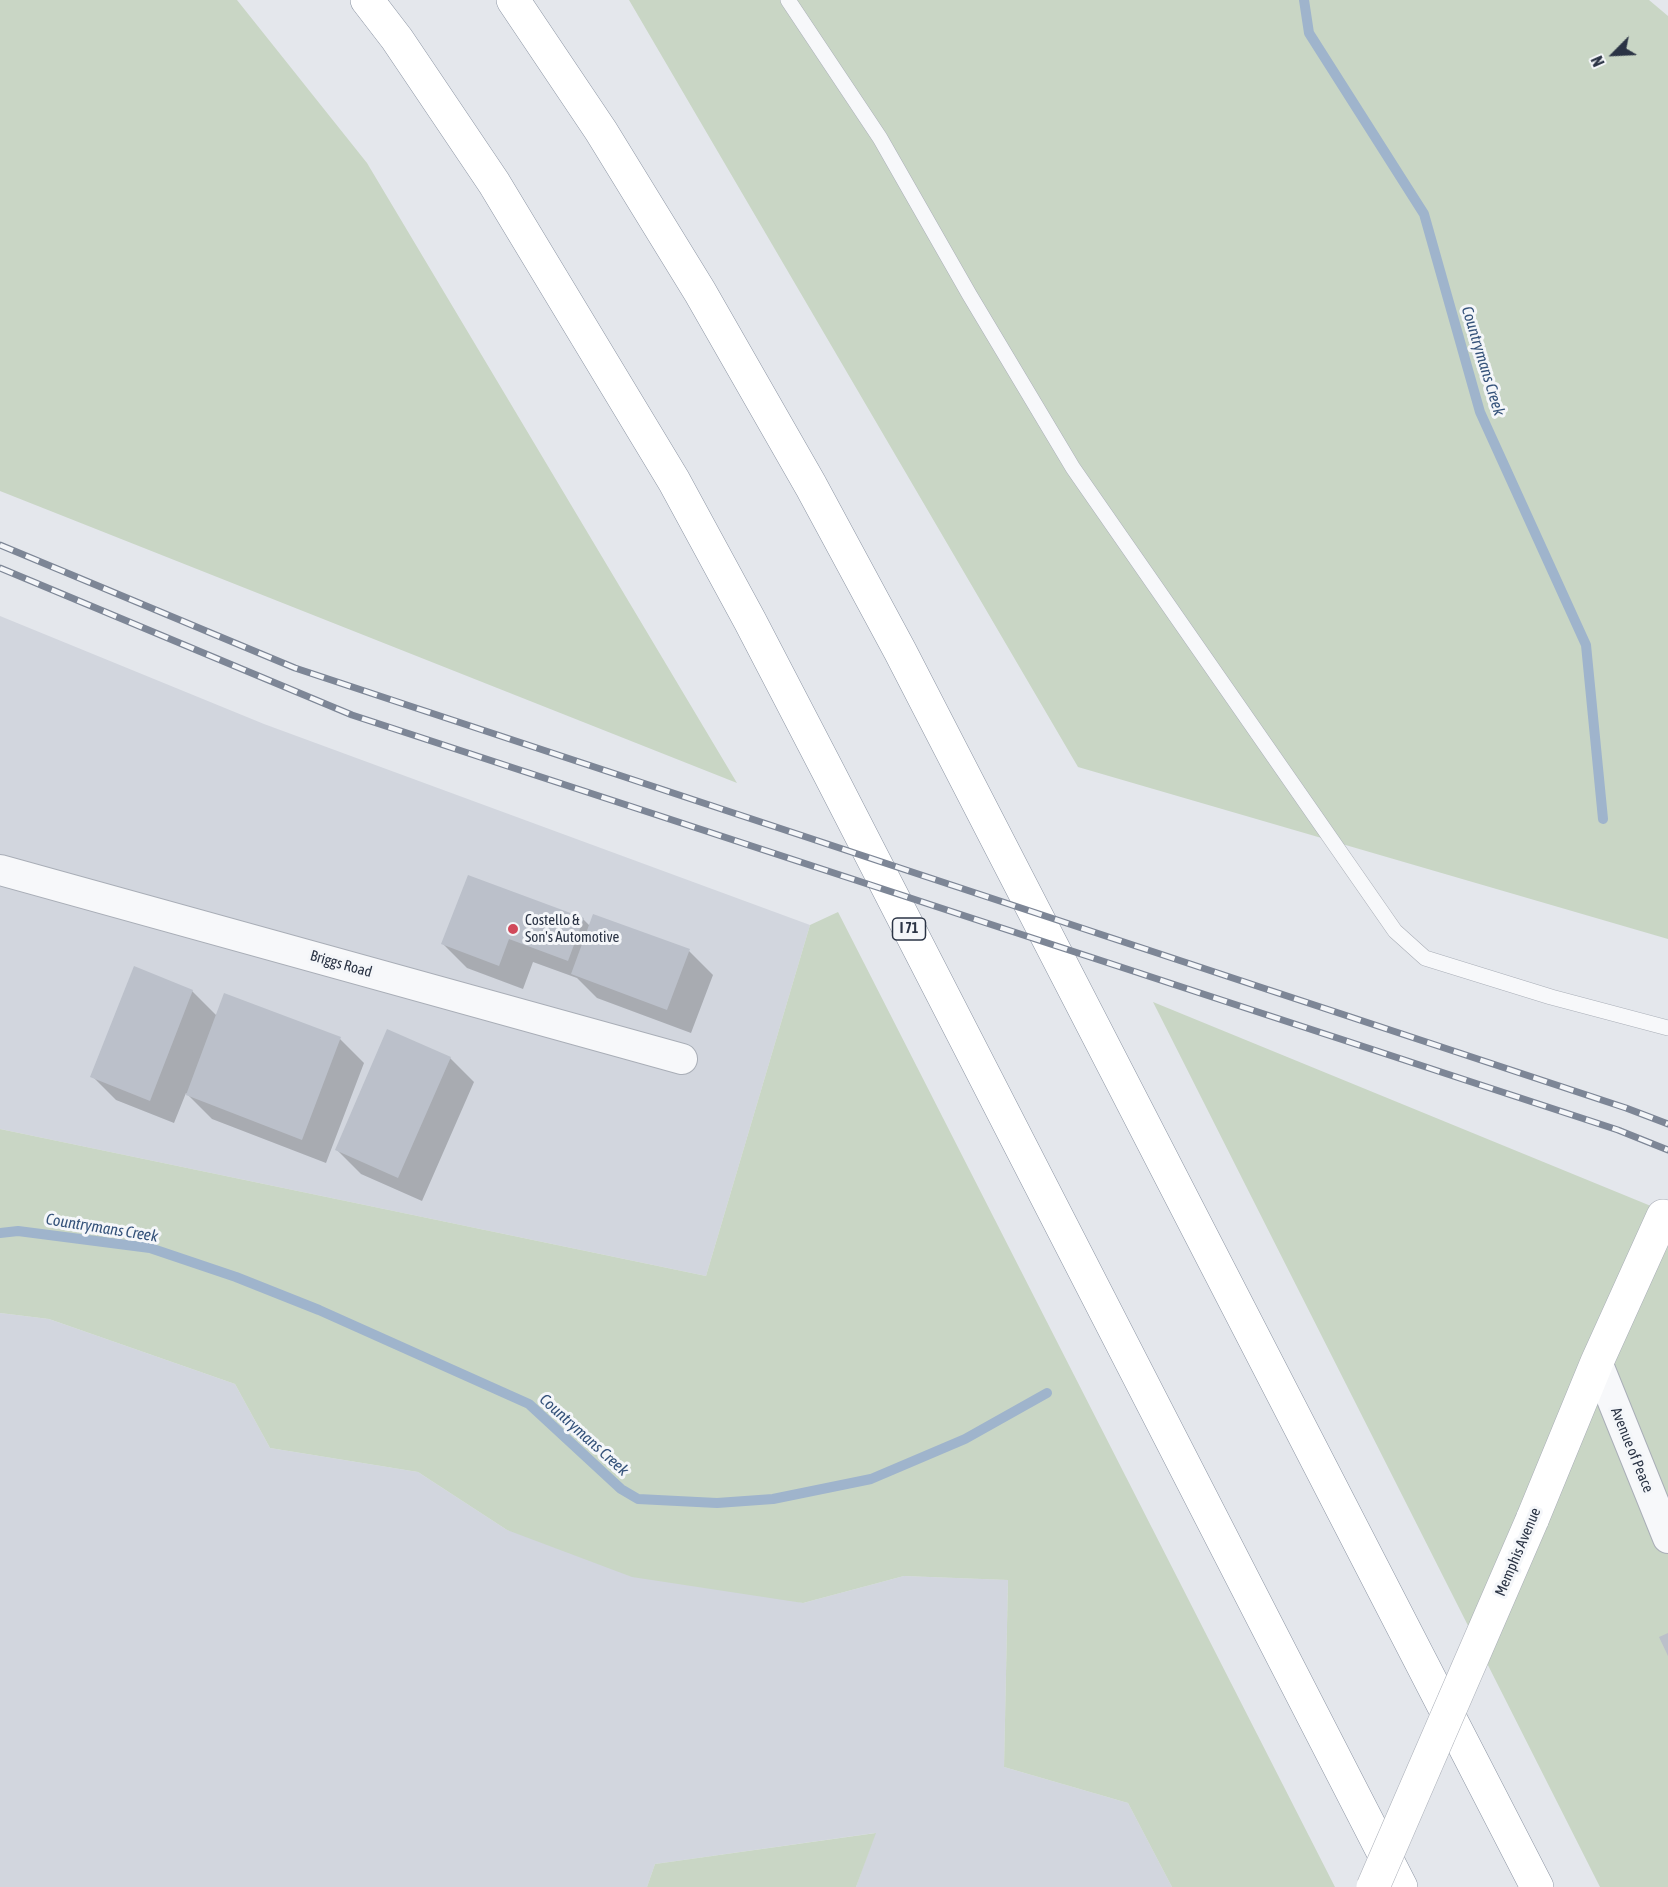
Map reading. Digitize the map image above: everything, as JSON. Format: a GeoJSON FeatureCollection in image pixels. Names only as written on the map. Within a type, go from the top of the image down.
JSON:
{"type":"FeatureCollection","features":[{"type":"Feature","properties":{"kind":"main road","name":"I 71"},"geometry":{"type":"LineString","coordinates":[[367,0],[397,39],[494,183],[674,481],[750,621],[1401,1887]]}},
{"type":"Feature","properties":{"kind":"main road"},"geometry":{"type":"LineString","coordinates":[[513,0],[614,151],[700,292],[812,486],[932,712],[1537,1887]]}},
{"type":"Feature","properties":{"kind":"main road","name":"Memphis Avenue"},"geometry":{"type":"LineString","coordinates":[[1373,1887],[1532,1520],[1597,1362],[1663,1216]]}},
{"type":"Feature","properties":{"kind":"street","name":"Briggs Road"},"geometry":{"type":"LineString","coordinates":[[0,870],[682,1059]]}},
{"type":"Feature","properties":{"kind":"street","name":"Avenue of Peace"},"geometry":{"type":"LineString","coordinates":[[1597,1362],[1668,1538]]}},
{"type":"Feature","properties":{"kind":"lane"},"geometry":{"type":"LineString","coordinates":[[788,0],[880,138],[969,294],[1073,468],[1395,931],[1425,958],[1551,997],[1662,1027]]}},
{"type":"Feature","properties":{"kind":"shaded area"},"geometry":{"type":"Polygon","coordinates":[[[0,616],[264,724],[810,925],[706,1276],[0,1129],[0,616]]]}},
{"type":"Feature","properties":{"kind":"shaded area"},"geometry":{"type":"Polygon","coordinates":[[[0,1313],[49,1319],[235,1384],[270,1448],[418,1472],[507,1530],[803,1603],[904,1576],[1008,1580],[1004,1767],[1128,1803],[1172,1887],[856,1887],[875,1833],[655,1864],[647,1887],[0,1887],[0,1313]]]}},
{"type":"Feature","properties":{"kind":"green space"},"geometry":{"type":"Polygon","coordinates":[[[0,0],[237,0],[367,163],[737,783],[0,491],[0,0]]]}},
{"type":"Feature","properties":{"kind":"green space"},"geometry":{"type":"Polygon","coordinates":[[[629,0],[1649,0],[1668,16],[1668,939],[1078,767],[629,0]]]}},
{"type":"Feature","properties":{"kind":"green space"},"geometry":{"type":"Polygon","coordinates":[[[838,912],[1335,1887],[1172,1887],[1128,1803],[1004,1767],[1008,1580],[904,1576],[803,1603],[632,1577],[507,1530],[418,1472],[270,1448],[235,1384],[49,1319],[0,1313],[0,1129],[706,1276],[810,925],[838,912]]]}},
{"type":"Feature","properties":{"kind":"green space"},"geometry":{"type":"Polygon","coordinates":[[[1153,1002],[1668,1213],[1668,1887],[1600,1887],[1153,1002]]]}},
{"type":"Feature","properties":{"kind":"green space"},"geometry":{"type":"Polygon","coordinates":[[[876,1833],[856,1887],[647,1887],[655,1864],[876,1833]]]}},
{"type":"Feature","properties":{"kind":"building","name":"Costello & Son's Automotive"},"geometry":{"type":"Polygon","coordinates":[[[468,875],[584,918],[568,961],[509,939],[499,966],[441,944],[468,875]]]}},
{"type":"Feature","properties":{"kind":"building"},"geometry":{"type":"Polygon","coordinates":[[[593,914],[690,949],[667,1010],[571,974],[593,914]]]}},
{"type":"Feature","properties":{"kind":"building"},"geometry":{"type":"Polygon","coordinates":[[[134,966],[193,990],[150,1101],[90,1077],[134,966]]]}},
{"type":"Feature","properties":{"kind":"building"},"geometry":{"type":"Polygon","coordinates":[[[224,993],[341,1037],[302,1140],[186,1095],[224,993]]]}},
{"type":"Feature","properties":{"kind":"building"},"geometry":{"type":"Polygon","coordinates":[[[387,1029],[451,1057],[398,1178],[335,1150],[387,1029]]]}},
{"type":"Feature","properties":{"kind":"building"},"geometry":{"type":"Polygon","coordinates":[[[1668,1633],[1668,1656],[1659,1637],[1668,1633]]]}},
{"type":"Feature","properties":{"kind":"waterway","name":"Countrymans Creek"},"geometry":{"type":"LineString","coordinates":[[1304,0],[1309,33],[1424,214],[1480,412],[1586,645],[1603,819]]}},
{"type":"Feature","properties":{"kind":"waterway","name":"Countrymans Creek"},"geometry":{"type":"LineString","coordinates":[[0,1233],[18,1231],[150,1248],[236,1277],[319,1310],[529,1404],[621,1489],[638,1499],[717,1503],[773,1499],[871,1479],[965,1439],[1047,1393]]}},
{"type":"Feature","properties":{"kind":"railway"},"geometry":{"type":"LineString","coordinates":[[0,545],[295,668],[1626,1108],[1668,1124]]}},
{"type":"Feature","properties":{"kind":"railway"},"geometry":{"type":"LineString","coordinates":[[0,568],[352,715],[1618,1130],[1668,1150]]}},
{"type":"Feature","properties":{"kind":"place","name":"Costello & Son's Automotive"},"geometry":{"type":"Point","coordinates":[513,929]}}]}
